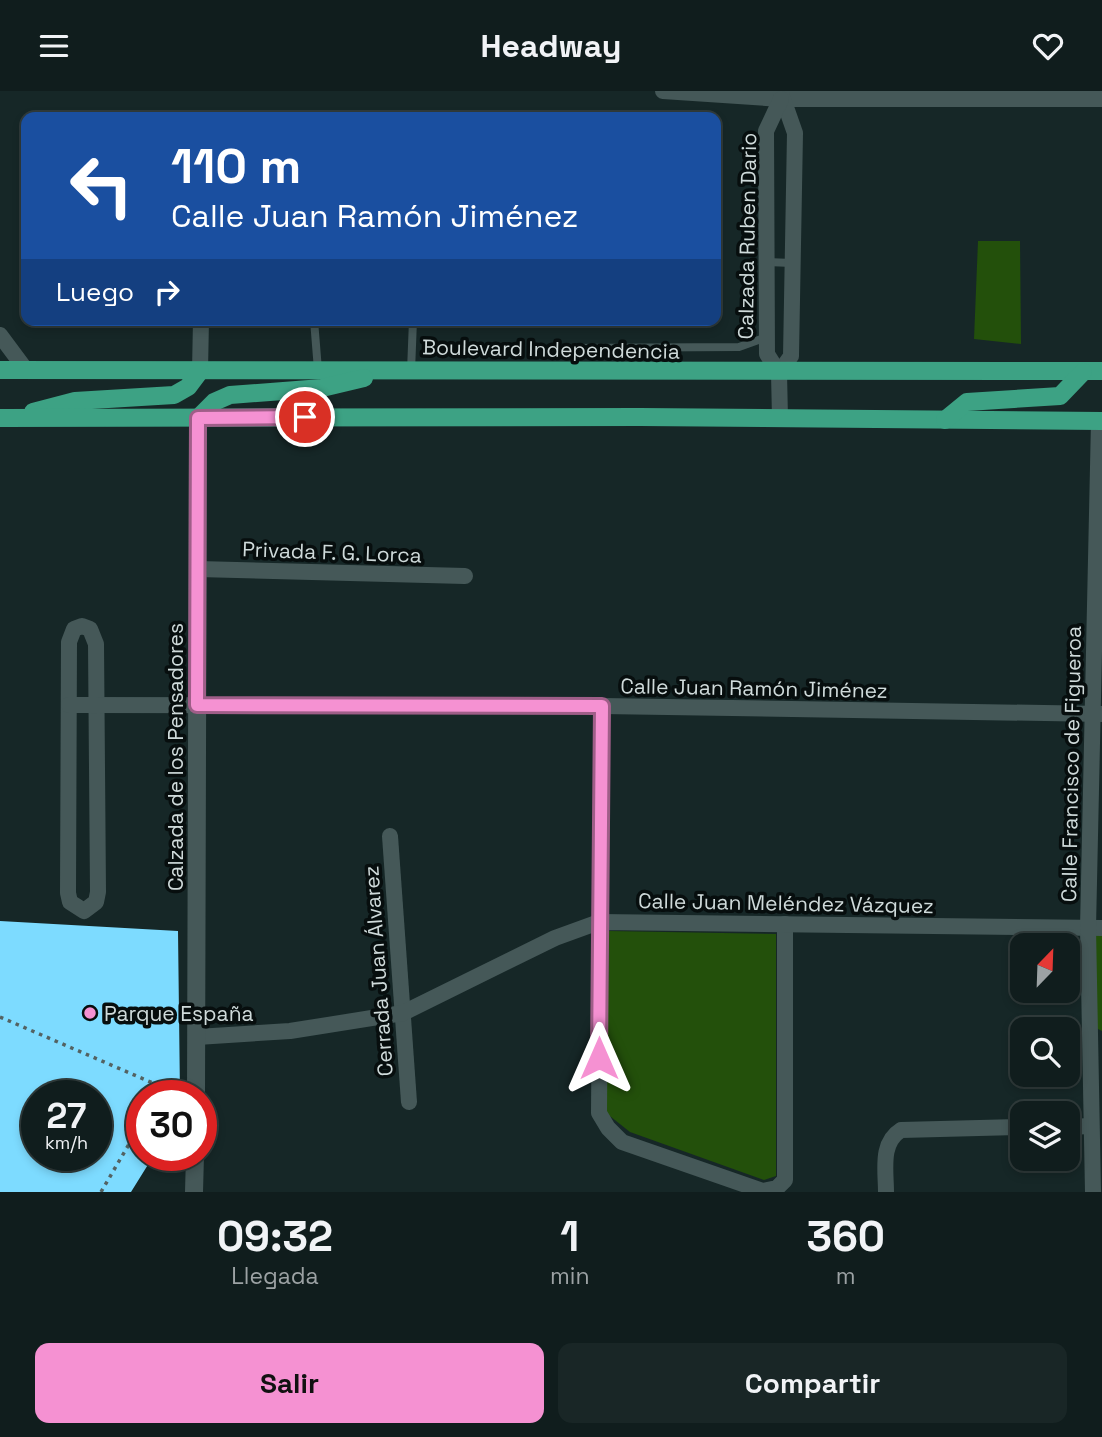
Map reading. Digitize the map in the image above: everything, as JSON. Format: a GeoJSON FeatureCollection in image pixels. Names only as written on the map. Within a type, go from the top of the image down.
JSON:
{"type":"FeatureCollection","features":[{"type":"Feature","properties":{"kind":"main road","name":"Boulevard Independencia"},"geometry":{"type":"LineString","coordinates":[[0,370],[779,373],[1102,371]]}},
{"type":"Feature","properties":{"kind":"main road"},"geometry":{"type":"LineString","coordinates":[[5,418],[75,401],[174,395],[188,387],[200,371]]}},
{"type":"Feature","properties":{"kind":"main road"},"geometry":{"type":"LineString","coordinates":[[198,418],[215,402],[230,395],[321,388],[391,371]]}},
{"type":"Feature","properties":{"kind":"main road"},"geometry":{"type":"LineString","coordinates":[[946,420],[967,402],[1060,396],[1083,372]]}},
{"type":"Feature","properties":{"kind":"main road"},"geometry":{"type":"LineString","coordinates":[[5,418],[1101,420]]}},
{"type":"Feature","properties":{"kind":"street"},"geometry":{"type":"LineString","coordinates":[[663,91],[1102,99]]}},
{"type":"Feature","properties":{"kind":"street","name":"Calzada Ruben Dario"},"geometry":{"type":"LineString","coordinates":[[780,418],[779,373],[767,354],[766,337],[766,131],[781,95]]}},
{"type":"Feature","properties":{"kind":"street","name":"Calzada Ruben Dario"},"geometry":{"type":"LineString","coordinates":[[779,373],[790,356],[795,133],[781,95]]}},
{"type":"Feature","properties":{"kind":"street"},"geometry":{"type":"LineString","coordinates":[[200,371],[201,326]]}},
{"type":"Feature","properties":{"kind":"street"},"geometry":{"type":"LineString","coordinates":[[0,335],[26,370]]}},
{"type":"Feature","properties":{"kind":"street","name":"Calzada de los Pensadores"},"geometry":{"type":"LineString","coordinates":[[197,1080],[198,418]]}},
{"type":"Feature","properties":{"kind":"street","name":"Calle Francisco de Figueroa"},"geometry":{"type":"LineString","coordinates":[[1093,1192],[1091,1126],[1096,1035],[1101,420]]}},
{"type":"Feature","properties":{"kind":"street","name":"Privada F. G. Lorca"},"geometry":{"type":"LineString","coordinates":[[198,569],[465,576]]}},
{"type":"Feature","properties":{"kind":"street"},"geometry":{"type":"LineString","coordinates":[[82,627],[90,629],[95,637],[95,705],[98,892],[96,902],[84,911],[70,902],[68,893],[69,642],[74,629],[82,627]]}},
{"type":"Feature","properties":{"kind":"street","name":"Calle Juan Ramón Jiménez"},"geometry":{"type":"LineString","coordinates":[[69,705],[602,706],[1097,714]]}},
{"type":"Feature","properties":{"kind":"street"},"geometry":{"type":"LineString","coordinates":[[602,706],[599,1113],[608,1128],[622,1142],[763,1191],[778,1188],[785,1179],[785,924]]}},
{"type":"Feature","properties":{"kind":"street","name":"Cerrada Juan Álvarez"},"geometry":{"type":"LineString","coordinates":[[390,836],[409,1102]]}},
{"type":"Feature","properties":{"kind":"street","name":"Calle Juan Meléndez Vázquez"},"geometry":{"type":"LineString","coordinates":[[198,1037],[290,1031],[402,1013],[555,938],[599,922],[1095,928]]}},
{"type":"Feature","properties":{"kind":"street"},"geometry":{"type":"LineString","coordinates":[[1080,1126],[1091,1126]]}},
{"type":"Feature","properties":{"kind":"street"},"geometry":{"type":"LineString","coordinates":[[887,1192],[886,1147],[892,1135],[901,1130],[1010,1128]]}},
{"type":"Feature","properties":{"kind":"street"},"geometry":{"type":"LineString","coordinates":[[194,1192],[195,1171]]}},
{"type":"Feature","properties":{"kind":"lane"},"geometry":{"type":"LineString","coordinates":[[767,262],[792,263]]}},
{"type":"Feature","properties":{"kind":"lane"},"geometry":{"type":"LineString","coordinates":[[314,326],[318,371]]}},
{"type":"Feature","properties":{"kind":"lane"},"geometry":{"type":"LineString","coordinates":[[411,371],[413,326]]}},
{"type":"Feature","properties":{"kind":"lane"},"geometry":{"type":"LineString","coordinates":[[562,348],[739,347],[766,337]]}},
{"type":"Feature","properties":{"kind":"path"},"geometry":{"type":"LineString","coordinates":[[0,1017],[146,1080]]}},
{"type":"Feature","properties":{"kind":"path"},"geometry":{"type":"LineString","coordinates":[[101,1192],[126,1149]]}},
{"type":"Feature","properties":{"kind":"green space"},"geometry":{"type":"Polygon","coordinates":[[[978,241],[1020,241],[1021,344],[974,339],[978,241]]]}},
{"type":"Feature","properties":{"kind":"green space"},"geometry":{"type":"Polygon","coordinates":[[[609,931],[776,934],[776,1176],[764,1180],[630,1132],[606,1113],[609,931]]]}},
{"type":"Feature","properties":{"kind":"green space"},"geometry":{"type":"Polygon","coordinates":[[[1094,935],[1102,935],[1102,1031],[1096,1028],[1094,935]]]}},
{"type":"Feature","properties":{"kind":"building","name":"Parque España"},"geometry":{"type":"Polygon","coordinates":[[[0,921],[178,931],[180,1080],[126,1080],[126,1171],[144,1171],[131,1192],[0,1192],[0,921]]]}},
{"type":"Feature","properties":{"kind":"place","name":"Parque España"},"geometry":{"type":"Point","coordinates":[90,1013]}},
{"type":"Feature","properties":{"kind":"route"},"geometry":{"type":"LineString","coordinates":[[305,417],[198,418],[197,705],[602,706],[599,1058]]}}]}
